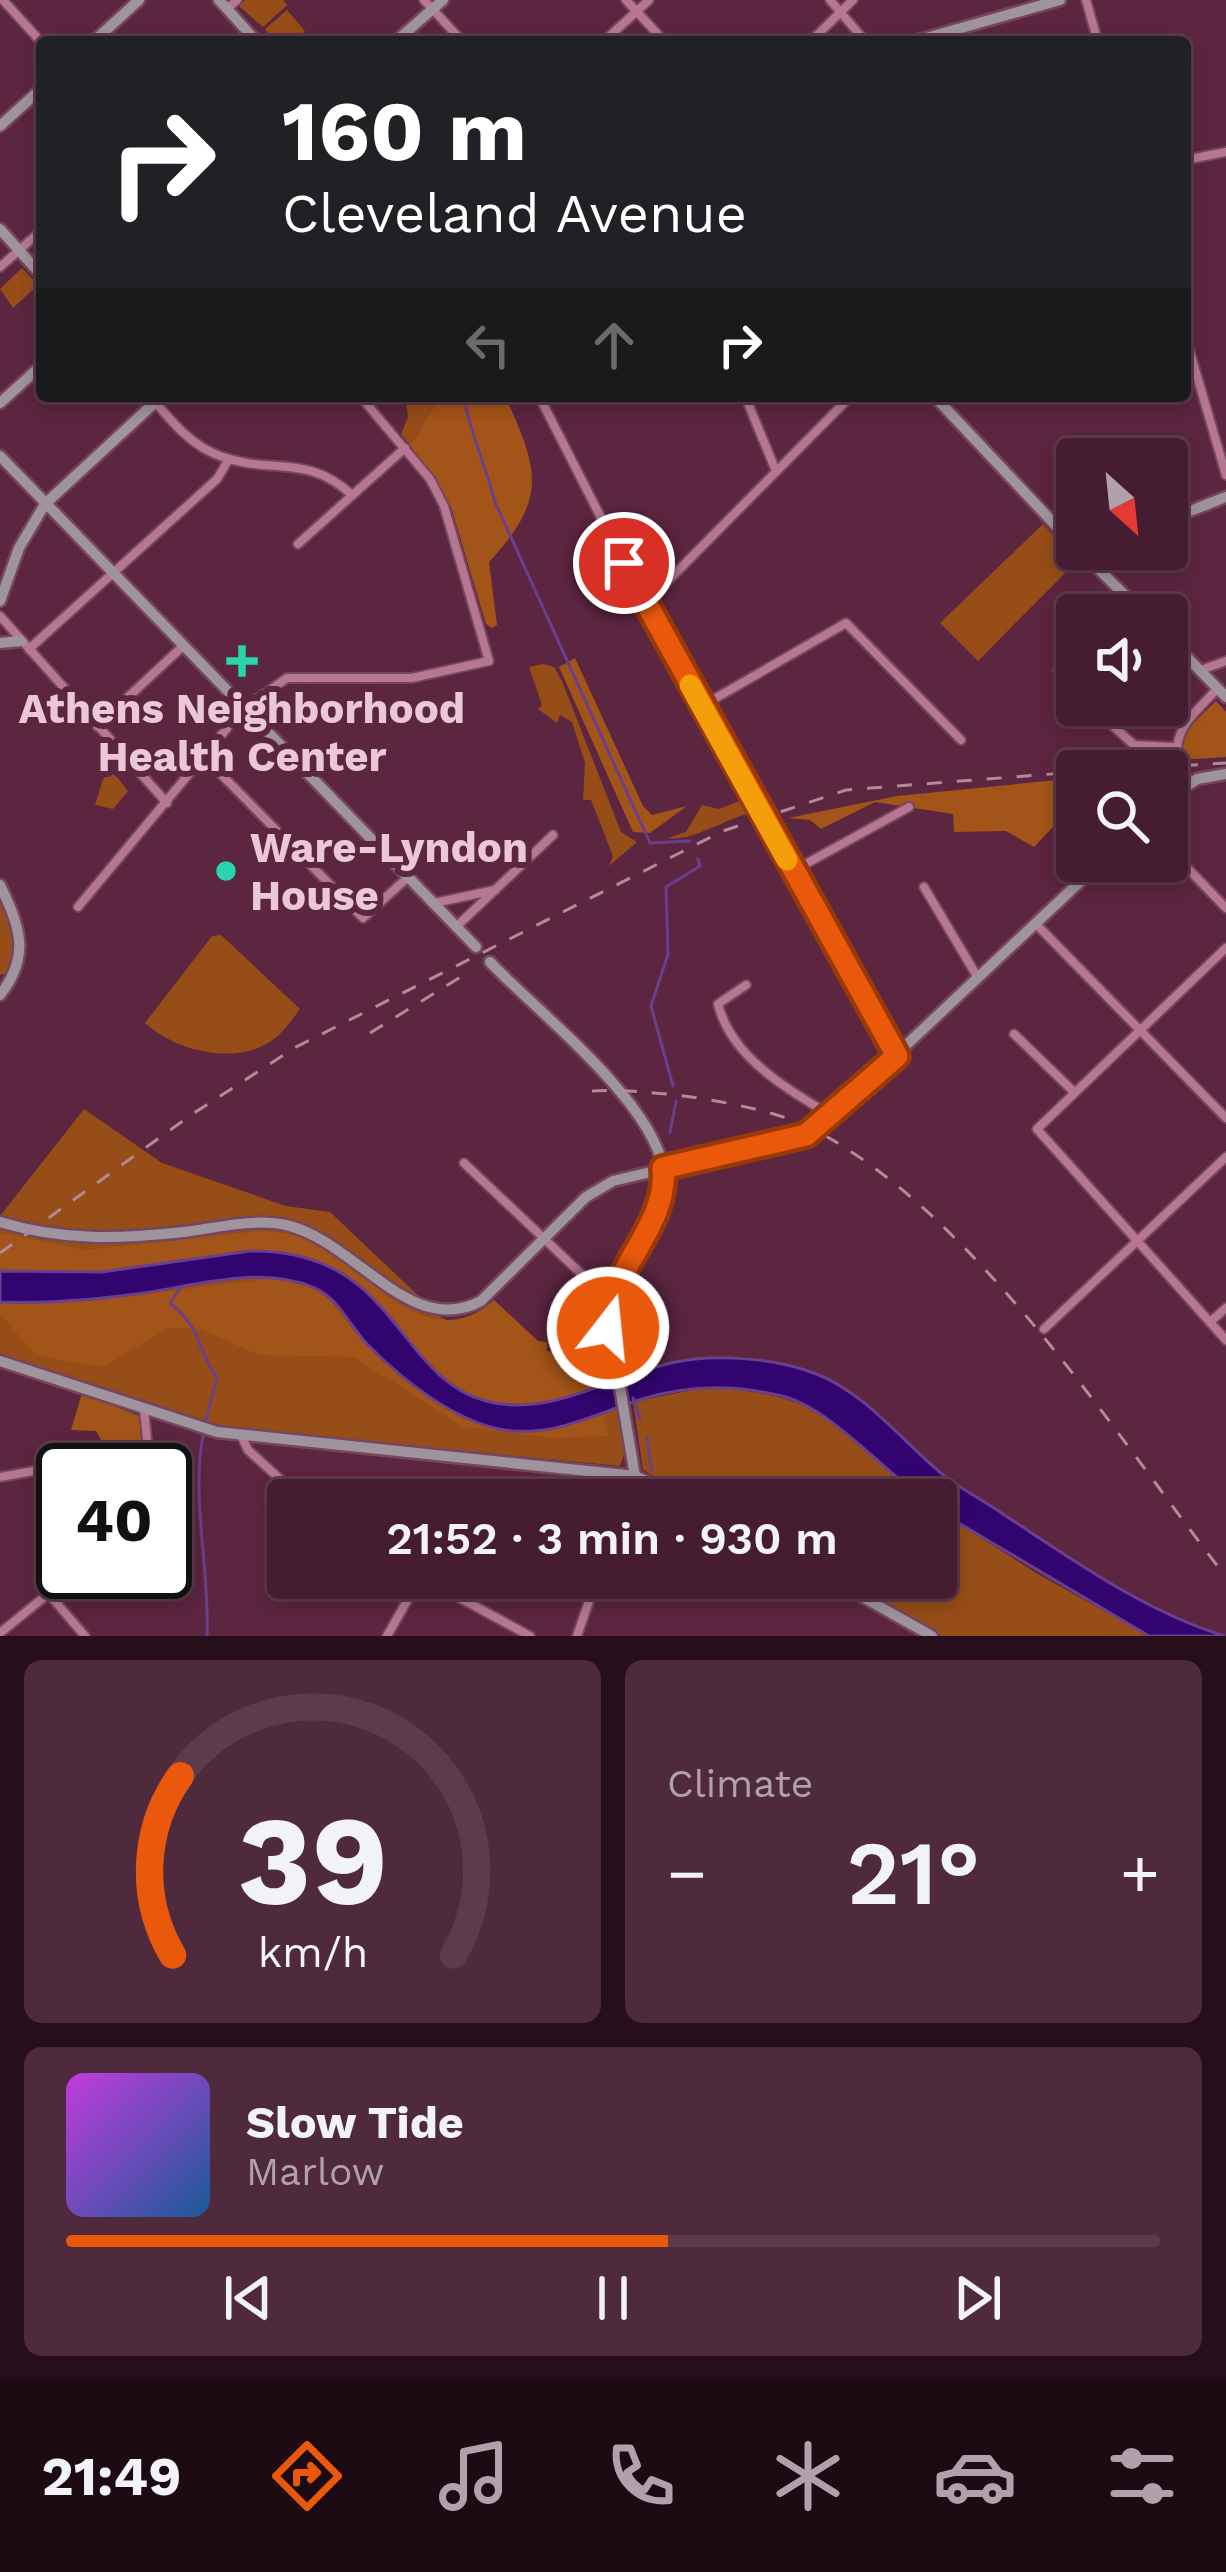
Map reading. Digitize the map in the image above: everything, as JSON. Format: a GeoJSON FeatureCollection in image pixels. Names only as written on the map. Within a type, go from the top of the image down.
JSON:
{"type":"FeatureCollection","features":[{"type":"Feature","properties":{"kind":"street"},"geometry":{"type":"LineString","coordinates":[[3,0],[36,36]]}},
{"type":"Feature","properties":{"kind":"street"},"geometry":{"type":"LineString","coordinates":[[100,36],[139,0]]}},
{"type":"Feature","properties":{"kind":"street"},"geometry":{"type":"LineString","coordinates":[[626,0],[660,36]]}},
{"type":"Feature","properties":{"kind":"street"},"geometry":{"type":"LineString","coordinates":[[610,36],[649,0]]}},
{"type":"Feature","properties":{"kind":"street"},"geometry":{"type":"LineString","coordinates":[[830,0],[861,36]]}},
{"type":"Feature","properties":{"kind":"street"},"geometry":{"type":"LineString","coordinates":[[816,36],[853,0]]}},
{"type":"Feature","properties":{"kind":"street"},"geometry":{"type":"LineString","coordinates":[[933,36],[1060,0]]}},
{"type":"Feature","properties":{"kind":"street"},"geometry":{"type":"LineString","coordinates":[[1086,0],[1096,36]]}},
{"type":"Feature","properties":{"kind":"street"},"geometry":{"type":"LineString","coordinates":[[227,3],[248,36]]}},
{"type":"Feature","properties":{"kind":"street"},"geometry":{"type":"LineString","coordinates":[[401,36],[433,3],[458,36]]}},
{"type":"Feature","properties":{"kind":"street"},"geometry":{"type":"LineString","coordinates":[[0,126],[36,93]]}},
{"type":"Feature","properties":{"kind":"street"},"geometry":{"type":"LineString","coordinates":[[1191,159],[1226,152]]}},
{"type":"Feature","properties":{"kind":"street"},"geometry":{"type":"LineString","coordinates":[[0,229],[36,269]]}},
{"type":"Feature","properties":{"kind":"street"},"geometry":{"type":"LineString","coordinates":[[0,267],[36,235]]}},
{"type":"Feature","properties":{"kind":"street"},"geometry":{"type":"LineString","coordinates":[[1191,355],[1226,475]]}},
{"type":"Feature","properties":{"kind":"street"},"geometry":{"type":"LineString","coordinates":[[0,403],[36,370]]}},
{"type":"Feature","properties":{"kind":"street"},"geometry":{"type":"LineString","coordinates":[[0,601],[19,548],[45,504],[152,402]]}},
{"type":"Feature","properties":{"kind":"street"},"geometry":{"type":"LineString","coordinates":[[159,402],[193,441],[229,459],[308,467],[352,495]]}},
{"type":"Feature","properties":{"kind":"street"},"geometry":{"type":"LineString","coordinates":[[78,908],[243,709],[267,687],[287,678],[412,679],[490,661],[445,506],[365,402]]}},
{"type":"Feature","properties":{"kind":"street"},"geometry":{"type":"LineString","coordinates":[[542,402],[645,604],[897,1056]]}},
{"type":"Feature","properties":{"kind":"street"},"geometry":{"type":"LineString","coordinates":[[747,402],[776,471]]}},
{"type":"Feature","properties":{"kind":"street"},"geometry":{"type":"LineString","coordinates":[[645,604],[845,402]]}},
{"type":"Feature","properties":{"kind":"street"},"geometry":{"type":"LineString","coordinates":[[940,402],[1056,523]]}},
{"type":"Feature","properties":{"kind":"street"},"geometry":{"type":"LineString","coordinates":[[298,544],[405,448]]}},
{"type":"Feature","properties":{"kind":"street"},"geometry":{"type":"LineString","coordinates":[[0,456],[476,947]]}},
{"type":"Feature","properties":{"kind":"street"},"geometry":{"type":"LineString","coordinates":[[0,643],[25,645],[218,479],[229,459]]}},
{"type":"Feature","properties":{"kind":"street"},"geometry":{"type":"LineString","coordinates":[[1188,512],[1226,497]]}},
{"type":"Feature","properties":{"kind":"street"},"geometry":{"type":"LineString","coordinates":[[1101,570],[1125,594]]}},
{"type":"Feature","properties":{"kind":"street"},"geometry":{"type":"LineString","coordinates":[[0,616],[167,803]]}},
{"type":"Feature","properties":{"kind":"street"},"geometry":{"type":"LineString","coordinates":[[702,706],[840,624],[851,626],[961,740]]}},
{"type":"Feature","properties":{"kind":"street"},"geometry":{"type":"LineString","coordinates":[[97,726],[183,646]]}},
{"type":"Feature","properties":{"kind":"street"},"geometry":{"type":"LineString","coordinates":[[1174,750],[1179,728],[1222,693],[1188,657]]}},
{"type":"Feature","properties":{"kind":"street"},"geometry":{"type":"LineString","coordinates":[[1201,670],[1226,661]]}},
{"type":"Feature","properties":{"kind":"street"},"geometry":{"type":"LineString","coordinates":[[1113,726],[1134,745],[1174,747]]}},
{"type":"Feature","properties":{"kind":"street"},"geometry":{"type":"LineString","coordinates":[[204,757],[363,918],[407,878]]}},
{"type":"Feature","properties":{"kind":"street"},"geometry":{"type":"LineString","coordinates":[[1188,784],[1226,774]]}},
{"type":"Feature","properties":{"kind":"street"},"geometry":{"type":"LineString","coordinates":[[793,872],[909,807]]}},
{"type":"Feature","properties":{"kind":"street"},"geometry":{"type":"LineString","coordinates":[[456,927],[553,835]]}},
{"type":"Feature","properties":{"kind":"street"},"geometry":{"type":"LineString","coordinates":[[1188,869],[1226,908]]}},
{"type":"Feature","properties":{"kind":"street"},"geometry":{"type":"LineString","coordinates":[[0,1222],[47,1235],[95,1239],[279,1224],[317,1234],[418,1307],[439,1313],[464,1310],[481,1300],[597,1189],[663,1168],[806,1135],[897,1056],[1079,882]]}},
{"type":"Feature","properties":{"kind":"street"},"geometry":{"type":"LineString","coordinates":[[0,885],[22,938],[14,977],[0,995]]}},
{"type":"Feature","properties":{"kind":"street"},"geometry":{"type":"LineString","coordinates":[[924,886],[978,977]]}},
{"type":"Feature","properties":{"kind":"street"},"geometry":{"type":"LineString","coordinates":[[432,903],[499,889]]}},
{"type":"Feature","properties":{"kind":"street"},"geometry":{"type":"LineString","coordinates":[[1035,923],[1226,1118]]}},
{"type":"Feature","properties":{"kind":"street"},"geometry":{"type":"LineString","coordinates":[[1226,948],[1037,1129],[1226,1340]]}},
{"type":"Feature","properties":{"kind":"street"},"geometry":{"type":"LineString","coordinates":[[490,962],[642,1118],[663,1168],[656,1211],[610,1301],[614,1365],[632,1449],[633,1479]]}},
{"type":"Feature","properties":{"kind":"street"},"geometry":{"type":"LineString","coordinates":[[746,985],[722,996],[718,1004],[722,1023],[756,1064],[832,1116]]}},
{"type":"Feature","properties":{"kind":"street"},"geometry":{"type":"LineString","coordinates":[[1014,1034],[1074,1092]]}},
{"type":"Feature","properties":{"kind":"street"},"geometry":{"type":"LineString","coordinates":[[1044,1329],[1226,1156]]}},
{"type":"Feature","properties":{"kind":"street"},"geometry":{"type":"LineString","coordinates":[[464,1163],[610,1301]]}},
{"type":"Feature","properties":{"kind":"street"},"geometry":{"type":"LineString","coordinates":[[1210,1322],[1226,1308]]}},
{"type":"Feature","properties":{"kind":"street"},"geometry":{"type":"LineString","coordinates":[[0,1361],[241,1436],[641,1479]]}},
{"type":"Feature","properties":{"kind":"street"},"geometry":{"type":"LineString","coordinates":[[143,1408],[148,1443]]}},
{"type":"Feature","properties":{"kind":"street"},"geometry":{"type":"LineString","coordinates":[[241,1436],[248,1450],[280,1479]]}},
{"type":"Feature","properties":{"kind":"street"},"geometry":{"type":"LineString","coordinates":[[613,1474],[632,1449]]}},
{"type":"Feature","properties":{"kind":"street"},"geometry":{"type":"LineString","coordinates":[[0,1477],[36,1470]]}},
{"type":"Feature","properties":{"kind":"street"},"geometry":{"type":"LineString","coordinates":[[0,1633],[39,1599]]}},
{"type":"Feature","properties":{"kind":"street"},"geometry":{"type":"LineString","coordinates":[[53,1599],[85,1636]]}},
{"type":"Feature","properties":{"kind":"street"},"geometry":{"type":"LineString","coordinates":[[388,1636],[410,1599]]}},
{"type":"Feature","properties":{"kind":"street"},"geometry":{"type":"LineString","coordinates":[[461,1599],[530,1636]]}},
{"type":"Feature","properties":{"kind":"street"},"geometry":{"type":"LineString","coordinates":[[577,1636],[590,1599]]}},
{"type":"Feature","properties":{"kind":"street"},"geometry":{"type":"LineString","coordinates":[[866,1599],[932,1636]]}},
{"type":"Feature","properties":{"kind":"shaded area"},"geometry":{"type":"Polygon","coordinates":[[[245,0],[283,0],[287,5],[263,27],[239,6],[245,0]]]}},
{"type":"Feature","properties":{"kind":"shaded area"},"geometry":{"type":"Polygon","coordinates":[[[287,10],[305,31],[299,36],[269,36],[265,29],[287,10]]]}},
{"type":"Feature","properties":{"kind":"shaded area"},"geometry":{"type":"Polygon","coordinates":[[[22,268],[36,283],[13,308],[0,289],[22,268]]]}},
{"type":"Feature","properties":{"kind":"shaded area"},"geometry":{"type":"Polygon","coordinates":[[[406,402],[436,404],[410,445],[401,434],[408,417],[406,402]]]}},
{"type":"Feature","properties":{"kind":"shaded area"},"geometry":{"type":"Polygon","coordinates":[[[507,402],[531,465],[529,502],[508,540],[489,562],[497,625],[492,628],[486,624],[451,507],[410,445],[436,404],[507,402]]]}},
{"type":"Feature","properties":{"kind":"shaded area"},"geometry":{"type":"Polygon","coordinates":[[[1043,524],[1056,538],[1056,570],[1068,570],[978,661],[940,623],[1043,524]]]}},
{"type":"Feature","properties":{"kind":"shaded area"},"geometry":{"type":"Polygon","coordinates":[[[575,658],[643,806],[652,815],[687,806],[650,833],[633,832],[559,667],[575,658]]]}},
{"type":"Feature","properties":{"kind":"shaded area"},"geometry":{"type":"Polygon","coordinates":[[[529,667],[554,667],[562,681],[621,832],[637,842],[609,866],[613,856],[591,800],[583,800],[585,763],[572,722],[560,715],[557,723],[538,709],[542,705],[529,667]]]}},
{"type":"Feature","properties":{"kind":"shaded area"},"geometry":{"type":"Polygon","coordinates":[[[1216,701],[1226,712],[1226,757],[1188,759],[1188,750],[1182,750],[1188,728],[1216,701]]]}},
{"type":"Feature","properties":{"kind":"shaded area"},"geometry":{"type":"Polygon","coordinates":[[[112,771],[128,791],[113,809],[95,805],[103,779],[112,771]]]}},
{"type":"Feature","properties":{"kind":"shaded area"},"geometry":{"type":"Polygon","coordinates":[[[1056,780],[1056,824],[1034,847],[1006,831],[954,832],[953,814],[875,802],[821,829],[810,820],[788,818],[897,796],[1056,780]]]}},
{"type":"Feature","properties":{"kind":"shaded area"},"geometry":{"type":"Polygon","coordinates":[[[749,797],[755,812],[688,836],[668,838],[686,832],[702,805],[719,809],[749,797]]]}},
{"type":"Feature","properties":{"kind":"shaded area"},"geometry":{"type":"Polygon","coordinates":[[[0,894],[18,932],[14,971],[0,975],[0,894]]]}},
{"type":"Feature","properties":{"kind":"shaded area"},"geometry":{"type":"Polygon","coordinates":[[[221,935],[300,1009],[273,1040],[253,1050],[220,1053],[187,1047],[145,1023],[212,936],[221,935]]]}},
{"type":"Feature","properties":{"kind":"shaded area"},"geometry":{"type":"Polygon","coordinates":[[[84,1109],[162,1163],[286,1206],[330,1212],[442,1318],[541,1356],[606,1355],[628,1445],[620,1466],[232,1429],[0,1354],[0,1216],[84,1109]]]}},
{"type":"Feature","properties":{"kind":"shaded area"},"geometry":{"type":"Polygon","coordinates":[[[259,1231],[315,1243],[423,1316],[446,1320],[469,1316],[494,1300],[538,1341],[547,1342],[547,1351],[589,1354],[591,1344],[604,1343],[615,1385],[519,1404],[488,1402],[464,1393],[345,1274],[292,1257],[238,1255],[89,1273],[0,1271],[0,1232],[85,1250],[259,1231]]]}},
{"type":"Feature","properties":{"kind":"shaded area"},"geometry":{"type":"Polygon","coordinates":[[[250,1251],[299,1256],[336,1270],[365,1291],[431,1367],[456,1388],[509,1405],[556,1400],[649,1369],[706,1358],[798,1368],[850,1392],[949,1479],[899,1479],[804,1404],[746,1389],[692,1389],[657,1395],[536,1431],[481,1424],[429,1397],[370,1347],[331,1299],[294,1281],[226,1279],[102,1298],[0,1302],[0,1271],[102,1272],[250,1251]]]}},
{"type":"Feature","properties":{"kind":"shaded area"},"geometry":{"type":"Polygon","coordinates":[[[268,1279],[320,1293],[396,1370],[449,1407],[478,1419],[537,1429],[603,1415],[610,1436],[551,1438],[464,1427],[354,1357],[258,1355],[202,1329],[168,1328],[102,1367],[53,1359],[33,1352],[0,1314],[0,1302],[84,1301],[268,1279]]]}},
{"type":"Feature","properties":{"kind":"shaded area"},"geometry":{"type":"Polygon","coordinates":[[[708,1387],[782,1398],[830,1420],[900,1479],[659,1479],[643,1470],[633,1402],[708,1387]]]}},
{"type":"Feature","properties":{"kind":"shaded area"},"geometry":{"type":"Polygon","coordinates":[[[82,1393],[139,1416],[142,1443],[103,1443],[96,1431],[71,1430],[82,1393]]]}},
{"type":"Feature","properties":{"kind":"shaded area"},"geometry":{"type":"Polygon","coordinates":[[[957,1484],[1138,1599],[1225,1636],[1149,1636],[957,1522],[957,1484]]]}},
{"type":"Feature","properties":{"kind":"shaded area"},"geometry":{"type":"Polygon","coordinates":[[[957,1522],[1149,1636],[941,1636],[875,1599],[957,1599],[957,1522]]]}},
{"type":"Feature","properties":{"kind":"waterway"},"geometry":{"type":"LineString","coordinates":[[466,402],[495,502],[650,843],[690,841]]}},
{"type":"Feature","properties":{"kind":"waterway"},"geometry":{"type":"LineString","coordinates":[[673,1086],[651,1006],[668,954],[666,887],[700,866],[698,859]]}},
{"type":"Feature","properties":{"kind":"waterway"},"geometry":{"type":"LineString","coordinates":[[670,1132],[676,1101]]}},
{"type":"Feature","properties":{"kind":"waterway"},"geometry":{"type":"LineString","coordinates":[[181,1287],[170,1303],[189,1323],[217,1377],[206,1420]]}},
{"type":"Feature","properties":{"kind":"waterway"},"geometry":{"type":"LineString","coordinates":[[633,1398],[640,1419]]}},
{"type":"Feature","properties":{"kind":"waterway"},"geometry":{"type":"LineString","coordinates":[[203,1436],[199,1484],[207,1636]]}},
{"type":"Feature","properties":{"kind":"waterway"},"geometry":{"type":"LineString","coordinates":[[647,1437],[650,1459]]}},
{"type":"Feature","properties":{"kind":"waterway"},"geometry":{"type":"LineString","coordinates":[[650,1463],[652,1470]]}},
{"type":"Feature","properties":{"kind":"railway"},"geometry":{"type":"LineString","coordinates":[[1188,765],[1226,763]]}},
{"type":"Feature","properties":{"kind":"railway"},"geometry":{"type":"LineString","coordinates":[[0,1253],[191,1115],[296,1047],[723,831],[846,790],[1056,774]]}},
{"type":"Feature","properties":{"kind":"railway"},"geometry":{"type":"LineString","coordinates":[[370,1033],[467,973]]}},
{"type":"Feature","properties":{"kind":"railway"},"geometry":{"type":"LineString","coordinates":[[592,1091],[674,1095],[767,1112],[815,1130],[875,1168],[987,1271],[1089,1395],[1226,1577]]}},
{"type":"Feature","properties":{"kind":"slow traffic"},"geometry":{"type":"LineString","coordinates":[[690,685],[787,860]]}},
{"type":"Feature","properties":{"kind":"place","name":"Athens Neighborhood Health Center"},"geometry":{"type":"Point","coordinates":[242,661]}},
{"type":"Feature","properties":{"kind":"place","name":"Ware-Lyndon House"},"geometry":{"type":"Point","coordinates":[226,871]}},
{"type":"Feature","properties":{"kind":"route"},"geometry":{"type":"LineString","coordinates":[[608,1328],[610,1301],[663,1192],[663,1168],[806,1135],[897,1056],[624,563]]}}]}
